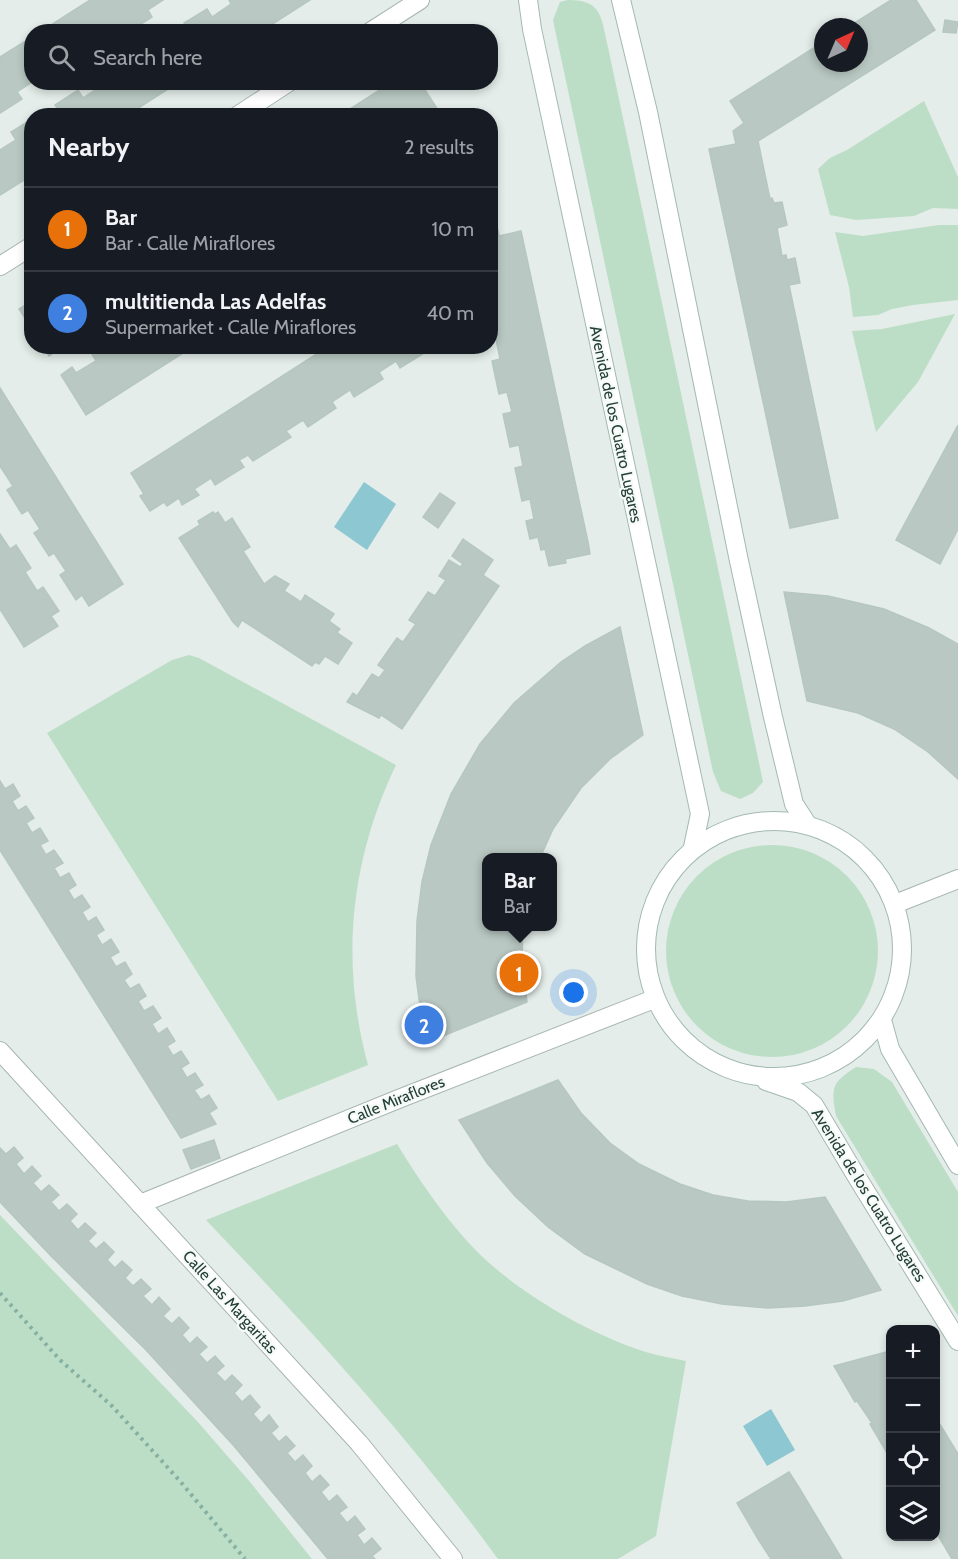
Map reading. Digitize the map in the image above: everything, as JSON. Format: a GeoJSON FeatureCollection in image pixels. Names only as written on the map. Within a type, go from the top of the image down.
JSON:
{"type":"FeatureCollection","features":[{"type":"Feature","properties":{"kind":"main road"},"geometry":{"type":"LineString","coordinates":[[382,24],[420,0]]}},
{"type":"Feature","properties":{"kind":"main road","name":"Avenida de los Cuatro Lugares"},"geometry":{"type":"LineString","coordinates":[[528,0],[532,30],[700,814],[693,847]]}},
{"type":"Feature","properties":{"kind":"main road"},"geometry":{"type":"LineString","coordinates":[[621,0],[648,112],[736,550],[770,706],[794,804],[807,824]]}},
{"type":"Feature","properties":{"kind":"main road"},"geometry":{"type":"LineString","coordinates":[[249,108],[277,90]]}},
{"type":"Feature","properties":{"kind":"main road"},"geometry":{"type":"LineString","coordinates":[[0,266],[24,251]]}},
{"type":"Feature","properties":{"kind":"main road"},"geometry":{"type":"LineString","coordinates":[[654,999],[644,944],[658,890],[693,847],[747,822],[807,824],[845,841],[875,869],[895,904],[903,944],[899,984],[882,1020],[849,1055],[804,1075],[755,1077]]}},
{"type":"Feature","properties":{"kind":"main road"},"geometry":{"type":"LineString","coordinates":[[895,904],[958,879]]}},
{"type":"Feature","properties":{"kind":"main road","name":"Avenida de los Cuatro Lugares"},"geometry":{"type":"LineString","coordinates":[[654,999],[694,1051],[755,1077],[798,1092],[814,1105],[958,1341]]}},
{"type":"Feature","properties":{"kind":"main road","name":"Calle Miraflores"},"geometry":{"type":"LineString","coordinates":[[140,1204],[654,999]]}},
{"type":"Feature","properties":{"kind":"main road"},"geometry":{"type":"LineString","coordinates":[[882,1020],[890,1049],[958,1165]]}},
{"type":"Feature","properties":{"kind":"main road","name":"Calle Las Margaritas"},"geometry":{"type":"LineString","coordinates":[[0,1051],[359,1443],[453,1559]]}},
{"type":"Feature","properties":{"kind":"path"},"geometry":{"type":"LineString","coordinates":[[0,1293],[60,1360],[112,1406],[179,1480],[245,1559]]}},
{"type":"Feature","properties":{"kind":"green space"},"geometry":{"type":"Polygon","coordinates":[[[568,0],[588,3],[594,7],[599,13],[608,47],[763,782],[753,793],[740,799],[721,791],[713,772],[553,20],[560,2],[568,0]]]}},
{"type":"Feature","properties":{"kind":"green space"},"geometry":{"type":"Polygon","coordinates":[[[924,101],[958,177],[958,209],[933,208],[914,216],[856,220],[830,215],[818,169],[830,158],[847,150],[924,101]]]}},
{"type":"Feature","properties":{"kind":"green space"},"geometry":{"type":"Polygon","coordinates":[[[939,225],[958,225],[958,300],[913,305],[892,309],[878,315],[853,317],[849,287],[835,232],[863,236],[939,225]]]}},
{"type":"Feature","properties":{"kind":"green space"},"geometry":{"type":"Polygon","coordinates":[[[955,314],[918,382],[876,432],[852,331],[882,329],[955,314]]]}},
{"type":"Feature","properties":{"kind":"green space"},"geometry":{"type":"Polygon","coordinates":[[[189,655],[199,658],[396,765],[380,801],[368,838],[354,912],[352,950],[354,988],[359,1026],[368,1065],[278,1101],[47,733],[172,660],[189,655]]]}},
{"type":"Feature","properties":{"kind":"green space"},"geometry":{"type":"Polygon","coordinates":[[[772,845],[793,847],[813,853],[831,863],[847,876],[860,892],[870,910],[876,930],[878,951],[876,972],[870,992],[860,1010],[847,1026],[831,1039],[813,1049],[793,1055],[772,1057],[751,1055],[731,1049],[713,1039],[697,1026],[684,1010],[674,992],[668,972],[666,951],[668,930],[674,910],[684,892],[697,876],[713,863],[731,853],[751,847],[772,845]]]}},
{"type":"Feature","properties":{"kind":"green space"},"geometry":{"type":"Polygon","coordinates":[[[856,1067],[874,1069],[892,1082],[958,1192],[958,1316],[836,1116],[834,1092],[837,1082],[856,1067]]]}},
{"type":"Feature","properties":{"kind":"green space"},"geometry":{"type":"Polygon","coordinates":[[[397,1144],[457,1230],[504,1276],[550,1307],[599,1333],[646,1352],[686,1361],[656,1536],[618,1559],[498,1559],[430,1470],[358,1385],[206,1220],[397,1144]]]}},
{"type":"Feature","properties":{"kind":"green space"},"geometry":{"type":"Polygon","coordinates":[[[0,1215],[197,1421],[312,1559],[0,1559],[0,1215]]]}},
{"type":"Feature","properties":{"kind":"water"},"geometry":{"type":"Polygon","coordinates":[[[364,482],[396,504],[367,550],[334,527],[364,482]]]}},
{"type":"Feature","properties":{"kind":"water"},"geometry":{"type":"Polygon","coordinates":[[[771,1409],[795,1450],[767,1466],[743,1426],[771,1409]]]}},
{"type":"Feature","properties":{"kind":"building"},"geometry":{"type":"Polygon","coordinates":[[[90,0],[163,0],[148,10],[152,17],[141,24],[52,24],[90,0]]]}},
{"type":"Feature","properties":{"kind":"building"},"geometry":{"type":"Polygon","coordinates":[[[229,0],[310,0],[272,24],[184,23],[207,9],[212,17],[231,4],[229,0]]]}},
{"type":"Feature","properties":{"kind":"building"},"geometry":{"type":"Polygon","coordinates":[[[891,0],[916,0],[935,30],[758,141],[770,199],[772,198],[774,203],[782,202],[787,225],[777,228],[782,256],[786,255],[787,260],[795,258],[800,283],[789,285],[838,518],[790,528],[709,149],[736,144],[733,131],[744,123],[730,101],[814,48],[814,72],[868,72],[868,18],[862,18],[891,0]]]}},
{"type":"Feature","properties":{"kind":"building"},"geometry":{"type":"Polygon","coordinates":[[[945,20],[958,22],[956,33],[943,32],[945,20]]]}},
{"type":"Feature","properties":{"kind":"building"},"geometry":{"type":"Polygon","coordinates":[[[24,42],[24,87],[17,92],[22,99],[0,113],[0,57],[24,42]]]}},
{"type":"Feature","properties":{"kind":"building"},"geometry":{"type":"Polygon","coordinates":[[[78,90],[83,98],[95,90],[167,90],[138,108],[57,108],[55,105],[78,90]]]}},
{"type":"Feature","properties":{"kind":"building"},"geometry":{"type":"Polygon","coordinates":[[[380,90],[425,90],[437,108],[351,108],[380,90]]]}},
{"type":"Feature","properties":{"kind":"building"},"geometry":{"type":"Polygon","coordinates":[[[24,124],[24,180],[0,195],[0,150],[16,140],[11,132],[24,124]]]}},
{"type":"Feature","properties":{"kind":"building"},"geometry":{"type":"Polygon","coordinates":[[[498,231],[499,236],[521,231],[590,554],[565,559],[566,563],[549,566],[545,549],[541,550],[538,537],[530,539],[526,521],[534,519],[530,499],[522,501],[515,468],[523,466],[519,445],[510,447],[503,414],[512,412],[507,392],[499,394],[492,361],[500,359],[498,349],[498,231]]]}},
{"type":"Feature","properties":{"kind":"building"},"geometry":{"type":"Polygon","coordinates":[[[24,306],[24,317],[19,309],[24,306]]]}},
{"type":"Feature","properties":{"kind":"building"},"geometry":{"type":"Polygon","coordinates":[[[92,354],[181,354],[86,415],[61,375],[72,367],[76,373],[96,361],[92,354]]]}},
{"type":"Feature","properties":{"kind":"building"},"geometry":{"type":"Polygon","coordinates":[[[317,354],[422,354],[400,368],[396,361],[379,372],[383,379],[354,397],[350,390],[332,402],[336,408],[308,427],[303,420],[286,431],[291,437],[253,461],[248,455],[239,460],[244,467],[215,485],[211,478],[194,489],[199,495],[182,505],[179,498],[167,506],[164,502],[150,511],[140,496],[144,494],[131,473],[317,354]]]}},
{"type":"Feature","properties":{"kind":"building"},"geometry":{"type":"Polygon","coordinates":[[[0,388],[123,584],[89,606],[82,595],[76,600],[60,575],[66,571],[54,553],[49,556],[34,533],[40,529],[28,510],[22,514],[7,490],[13,486],[0,466],[0,388]]]}},
{"type":"Feature","properties":{"kind":"building"},"geometry":{"type":"Polygon","coordinates":[[[958,425],[958,529],[940,564],[896,540],[958,425]]]}},
{"type":"Feature","properties":{"kind":"building"},"geometry":{"type":"Polygon","coordinates":[[[440,493],[455,503],[438,528],[423,517],[440,493]]]}},
{"type":"Feature","properties":{"kind":"building"},"geometry":{"type":"Polygon","coordinates":[[[213,512],[215,514],[218,512],[225,523],[232,518],[250,547],[243,551],[264,584],[275,576],[289,584],[284,591],[301,602],[305,595],[334,614],[329,621],[340,629],[337,632],[339,634],[352,643],[338,664],[325,656],[319,664],[315,662],[312,666],[242,620],[238,627],[233,622],[179,538],[200,525],[198,521],[213,512]]]}},
{"type":"Feature","properties":{"kind":"building"},"geometry":{"type":"Polygon","coordinates":[[[0,534],[10,549],[16,545],[31,568],[25,572],[37,591],[43,587],[59,611],[51,616],[58,626],[24,647],[0,609],[0,534]]]}},
{"type":"Feature","properties":{"kind":"building"},"geometry":{"type":"Polygon","coordinates":[[[463,539],[493,560],[483,575],[499,586],[402,729],[381,715],[379,718],[347,702],[353,693],[357,696],[372,674],[379,678],[385,670],[378,665],[397,638],[403,642],[416,624],[409,620],[428,592],[435,596],[446,580],[439,576],[449,560],[460,567],[463,564],[452,556],[463,539]]]}},
{"type":"Feature","properties":{"kind":"building"},"geometry":{"type":"Polygon","coordinates":[[[784,592],[828,596],[884,609],[929,628],[958,644],[958,779],[928,752],[894,729],[858,713],[807,701],[784,592]]]}},
{"type":"Feature","properties":{"kind":"building"},"geometry":{"type":"Polygon","coordinates":[[[620,627],[643,735],[610,759],[581,788],[553,829],[542,853],[482,853],[482,931],[523,931],[522,959],[527,1002],[428,1042],[416,976],[417,921],[422,882],[431,845],[451,794],[480,744],[514,703],[561,662],[620,627]]]}},
{"type":"Feature","properties":{"kind":"building"},"geometry":{"type":"Polygon","coordinates":[[[0,781],[5,789],[13,784],[20,796],[12,801],[18,811],[26,806],[34,818],[26,823],[32,833],[40,828],[48,841],[40,845],[46,855],[54,850],[63,863],[54,868],[60,878],[69,873],[76,885],[68,890],[74,900],[82,895],[90,907],[82,912],[88,922],[96,917],[104,930],[96,935],[102,945],[111,939],[119,952],[110,957],[116,967],[125,962],[132,974],[124,980],[130,989],[139,984],[146,996],[138,1001],[144,1011],[153,1006],[161,1018],[152,1024],[158,1034],[167,1028],[175,1041],[167,1046],[173,1056],[181,1051],[189,1063],[181,1068],[187,1078],[195,1073],[203,1085],[194,1090],[201,1100],[209,1095],[217,1108],[209,1113],[216,1124],[181,1138],[0,850],[0,781]]]}},
{"type":"Feature","properties":{"kind":"building"},"geometry":{"type":"Polygon","coordinates":[[[558,1080],[581,1113],[610,1143],[639,1164],[680,1184],[713,1195],[748,1201],[786,1202],[825,1197],[881,1290],[843,1301],[805,1306],[768,1308],[722,1304],[682,1296],[647,1284],[585,1254],[548,1227],[515,1196],[487,1163],[459,1120],[558,1080]]]}},
{"type":"Feature","properties":{"kind":"building"},"geometry":{"type":"Polygon","coordinates":[[[214,1140],[220,1158],[191,1169],[183,1150],[214,1140]]]}},
{"type":"Feature","properties":{"kind":"building"},"geometry":{"type":"Polygon","coordinates":[[[14,1147],[23,1158],[16,1164],[24,1174],[32,1166],[41,1176],[33,1183],[41,1192],[49,1185],[59,1195],[51,1202],[59,1211],[67,1204],[77,1214],[70,1221],[78,1230],[85,1223],[96,1233],[88,1241],[96,1249],[104,1242],[114,1252],[107,1260],[115,1268],[122,1261],[132,1270],[125,1278],[133,1286],[141,1279],[151,1289],[143,1296],[152,1305],[159,1297],[170,1309],[163,1316],[172,1324],[179,1317],[189,1328],[182,1335],[190,1344],[197,1337],[207,1347],[199,1354],[207,1363],[215,1356],[224,1366],[216,1373],[225,1382],[232,1375],[242,1385],[234,1393],[242,1402],[250,1395],[260,1407],[253,1414],[261,1423],[269,1415],[278,1427],[271,1433],[279,1442],[286,1436],[295,1446],[287,1453],[295,1462],[303,1455],[312,1466],[305,1473],[312,1482],[320,1475],[329,1485],[321,1492],[329,1502],[337,1495],[347,1507],[339,1513],[347,1523],[355,1516],[365,1529],[357,1535],[364,1545],[372,1538],[381,1549],[372,1556],[375,1559],[328,1559],[234,1446],[146,1350],[0,1202],[0,1148],[6,1154],[14,1147]]]}},
{"type":"Feature","properties":{"kind":"building"},"geometry":{"type":"Polygon","coordinates":[[[886,1352],[886,1451],[870,1424],[872,1423],[857,1401],[855,1402],[834,1366],[886,1352]]]}},
{"type":"Feature","properties":{"kind":"building"},"geometry":{"type":"Polygon","coordinates":[[[940,1425],[958,1454],[958,1559],[952,1559],[940,1539],[940,1425]]]}},
{"type":"Feature","properties":{"kind":"building"},"geometry":{"type":"Polygon","coordinates":[[[789,1472],[842,1559],[771,1559],[758,1539],[737,1503],[789,1472]]]}},
{"type":"Feature","properties":{"kind":"place","name":"Bar"},"geometry":{"type":"Point","coordinates":[519,973]}},
{"type":"Feature","properties":{"kind":"place","name":"multitienda Las Adelfas"},"geometry":{"type":"Point","coordinates":[424,1025]}}]}
